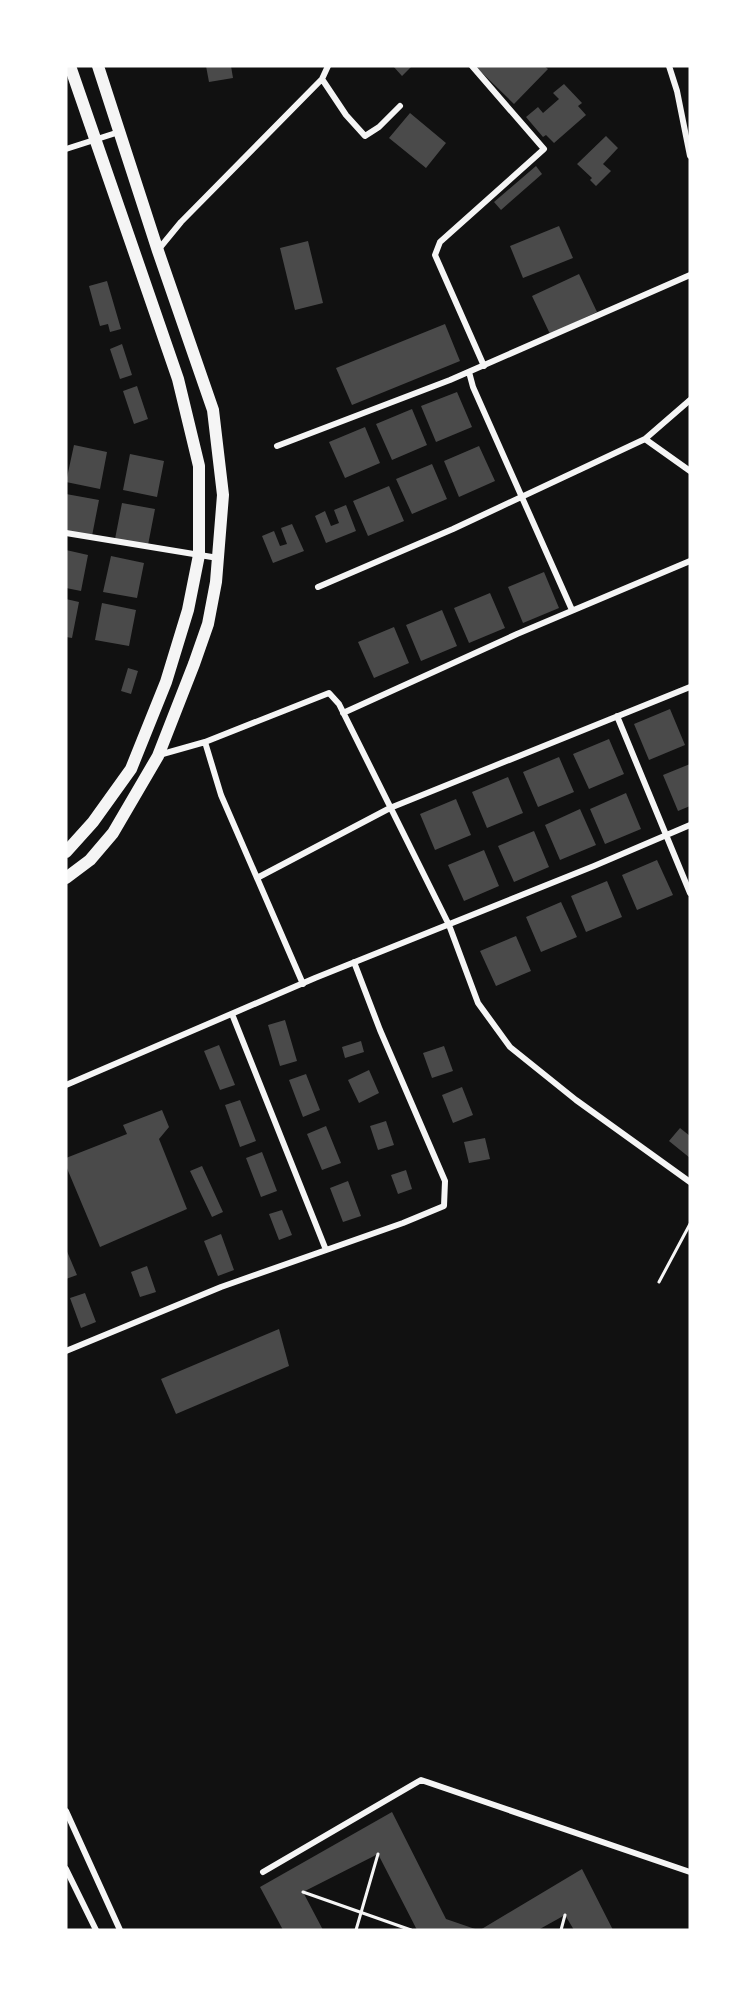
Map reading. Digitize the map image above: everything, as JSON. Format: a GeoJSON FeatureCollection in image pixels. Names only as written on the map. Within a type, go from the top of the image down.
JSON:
{"type":"FeatureCollection","features":[{"type":"Feature","properties":{"kind":"main road"},"geometry":{"type":"LineString","coordinates":[[66,852],[93,822],[131,769],[169,671],[188,610],[199,555],[199,466],[178,379],[70,66]]}},
{"type":"Feature","properties":{"kind":"main road"},"geometry":{"type":"LineString","coordinates":[[66,878],[90,860],[113,833],[158,756],[208,624],[216,582],[222,495],[213,410],[98,66]]}},
{"type":"Feature","properties":{"kind":"street"},"geometry":{"type":"LineString","coordinates":[[158,251],[181,222],[322,79],[328,66]]}},
{"type":"Feature","properties":{"kind":"street"},"geometry":{"type":"LineString","coordinates":[[471,66],[544,149],[440,242],[435,255],[484,366]]}},
{"type":"Feature","properties":{"kind":"street"},"geometry":{"type":"LineString","coordinates":[[669,66],[677,92],[690,156]]}},
{"type":"Feature","properties":{"kind":"street"},"geometry":{"type":"LineString","coordinates":[[322,79],[346,115],[365,135],[380,127],[400,106]]}},
{"type":"Feature","properties":{"kind":"street"},"geometry":{"type":"LineString","coordinates":[[66,149],[120,132]]}},
{"type":"Feature","properties":{"kind":"street"},"geometry":{"type":"LineString","coordinates":[[277,446],[484,366],[690,275]]}},
{"type":"Feature","properties":{"kind":"street"},"geometry":{"type":"LineString","coordinates":[[469,372],[473,387],[572,610]]}},
{"type":"Feature","properties":{"kind":"street"},"geometry":{"type":"LineString","coordinates":[[318,587],[522,497],[645,439],[690,400]]}},
{"type":"Feature","properties":{"kind":"street"},"geometry":{"type":"LineString","coordinates":[[645,439],[690,471]]}},
{"type":"Feature","properties":{"kind":"street"},"geometry":{"type":"LineString","coordinates":[[66,533],[218,558]]}},
{"type":"Feature","properties":{"kind":"street"},"geometry":{"type":"LineString","coordinates":[[343,712],[572,610],[690,561]]}},
{"type":"Feature","properties":{"kind":"street"},"geometry":{"type":"LineString","coordinates":[[256,878],[390,808],[690,687]]}},
{"type":"Feature","properties":{"kind":"street"},"geometry":{"type":"LineString","coordinates":[[158,756],[205,742],[329,693],[339,704],[449,924],[478,1003],[510,1047],[576,1100],[690,1182]]}},
{"type":"Feature","properties":{"kind":"street"},"geometry":{"type":"LineString","coordinates":[[617,716],[690,893]]}},
{"type":"Feature","properties":{"kind":"street"},"geometry":{"type":"LineString","coordinates":[[205,742],[221,795],[303,984]]}},
{"type":"Feature","properties":{"kind":"street"},"geometry":{"type":"LineString","coordinates":[[66,1085],[354,962],[690,825]]}},
{"type":"Feature","properties":{"kind":"street"},"geometry":{"type":"LineString","coordinates":[[66,1351],[221,1287],[444,1206],[445,1181],[380,1030],[354,962]]}},
{"type":"Feature","properties":{"kind":"street"},"geometry":{"type":"LineString","coordinates":[[232,1014],[326,1250]]}},
{"type":"Feature","properties":{"kind":"street"},"geometry":{"type":"LineString","coordinates":[[263,1872],[421,1780],[690,1872]]}},
{"type":"Feature","properties":{"kind":"street"},"geometry":{"type":"LineString","coordinates":[[66,1811],[120,1930]]}},
{"type":"Feature","properties":{"kind":"street"},"geometry":{"type":"LineString","coordinates":[[66,1869],[96,1930]]}},
{"type":"Feature","properties":{"kind":"path"},"geometry":{"type":"LineString","coordinates":[[659,1282],[690,1224]]}},
{"type":"Feature","properties":{"kind":"path"},"geometry":{"type":"LineString","coordinates":[[356,1930],[378,1854]]}},
{"type":"Feature","properties":{"kind":"path"},"geometry":{"type":"LineString","coordinates":[[303,1892],[411,1930]]}},
{"type":"Feature","properties":{"kind":"path"},"geometry":{"type":"LineString","coordinates":[[561,1930],[566,1915]]}},
{"type":"Feature","properties":{"kind":"building"},"geometry":{"type":"Polygon","coordinates":[[[206,66],[231,66],[233,78],[209,82],[206,66]]]}},
{"type":"Feature","properties":{"kind":"building"},"geometry":{"type":"Polygon","coordinates":[[[393,66],[412,66],[402,76],[393,66]]]}},
{"type":"Feature","properties":{"kind":"building"},"geometry":{"type":"Polygon","coordinates":[[[475,66],[544,66],[548,69],[514,104],[475,66]]]}},
{"type":"Feature","properties":{"kind":"building"},"geometry":{"type":"Polygon","coordinates":[[[564,84],[582,103],[578,106],[586,115],[554,143],[546,135],[543,137],[526,117],[538,107],[543,113],[559,99],[553,93],[564,84]]]}},
{"type":"Feature","properties":{"kind":"building"},"geometry":{"type":"Polygon","coordinates":[[[410,113],[446,143],[426,168],[389,138],[410,113]]]}},
{"type":"Feature","properties":{"kind":"building"},"geometry":{"type":"Polygon","coordinates":[[[606,136],[618,148],[603,164],[611,171],[596,186],[590,180],[592,178],[577,164],[606,136]]]}},
{"type":"Feature","properties":{"kind":"building"},"geometry":{"type":"Polygon","coordinates":[[[536,166],[542,174],[501,210],[494,202],[536,166]]]}},
{"type":"Feature","properties":{"kind":"building"},"geometry":{"type":"Polygon","coordinates":[[[559,226],[573,258],[523,278],[510,246],[559,226]]]}},
{"type":"Feature","properties":{"kind":"building"},"geometry":{"type":"Polygon","coordinates":[[[308,241],[323,303],[295,310],[280,248],[308,241]]]}},
{"type":"Feature","properties":{"kind":"building"},"geometry":{"type":"Polygon","coordinates":[[[579,274],[597,312],[550,334],[532,296],[579,274]]]}},
{"type":"Feature","properties":{"kind":"building"},"geometry":{"type":"Polygon","coordinates":[[[107,281],[121,329],[110,332],[108,324],[100,326],[89,286],[107,281]]]}},
{"type":"Feature","properties":{"kind":"building"},"geometry":{"type":"Polygon","coordinates":[[[445,324],[460,361],[352,405],[336,368],[445,324]]]}},
{"type":"Feature","properties":{"kind":"building"},"geometry":{"type":"Polygon","coordinates":[[[122,344],[132,375],[120,379],[110,349],[122,344]]]}},
{"type":"Feature","properties":{"kind":"building"},"geometry":{"type":"Polygon","coordinates":[[[137,386],[148,419],[134,424],[123,391],[137,386]]]}},
{"type":"Feature","properties":{"kind":"building"},"geometry":{"type":"Polygon","coordinates":[[[457,392],[472,427],[436,442],[421,406],[457,392]]]}},
{"type":"Feature","properties":{"kind":"building"},"geometry":{"type":"Polygon","coordinates":[[[412,409],[427,445],[392,460],[376,424],[412,409]]]}},
{"type":"Feature","properties":{"kind":"building"},"geometry":{"type":"Polygon","coordinates":[[[365,427],[380,463],[345,478],[329,442],[365,427]]]}},
{"type":"Feature","properties":{"kind":"building"},"geometry":{"type":"Polygon","coordinates":[[[74,445],[107,452],[100,489],[66,482],[74,445]]]}},
{"type":"Feature","properties":{"kind":"building"},"geometry":{"type":"Polygon","coordinates":[[[479,446],[495,481],[459,497],[444,461],[479,446]]]}},
{"type":"Feature","properties":{"kind":"building"},"geometry":{"type":"Polygon","coordinates":[[[130,454],[164,461],[157,497],[123,490],[130,454]]]}},
{"type":"Feature","properties":{"kind":"building"},"geometry":{"type":"Polygon","coordinates":[[[432,464],[447,499],[412,514],[396,479],[432,464]]]}},
{"type":"Feature","properties":{"kind":"building"},"geometry":{"type":"Polygon","coordinates":[[[389,486],[404,521],[368,536],[353,501],[389,486]]]}},
{"type":"Feature","properties":{"kind":"building"},"geometry":{"type":"Polygon","coordinates":[[[66,494],[99,500],[92,536],[66,531],[66,494]]]}},
{"type":"Feature","properties":{"kind":"building"},"geometry":{"type":"Polygon","coordinates":[[[122,503],[155,509],[148,545],[115,539],[122,503]]]}},
{"type":"Feature","properties":{"kind":"building"},"geometry":{"type":"Polygon","coordinates":[[[346,505],[356,531],[326,543],[315,516],[325,511],[331,526],[339,523],[334,510],[346,505]]]}},
{"type":"Feature","properties":{"kind":"building"},"geometry":{"type":"Polygon","coordinates":[[[292,524],[304,551],[273,563],[262,536],[274,531],[280,546],[287,544],[281,528],[292,524]]]}},
{"type":"Feature","properties":{"kind":"building"},"geometry":{"type":"Polygon","coordinates":[[[66,550],[88,555],[81,591],[66,588],[66,550]]]}},
{"type":"Feature","properties":{"kind":"building"},"geometry":{"type":"Polygon","coordinates":[[[111,556],[144,563],[137,598],[103,592],[111,556]]]}},
{"type":"Feature","properties":{"kind":"building"},"geometry":{"type":"Polygon","coordinates":[[[544,572],[559,608],[523,623],[508,587],[544,572]]]}},
{"type":"Feature","properties":{"kind":"building"},"geometry":{"type":"Polygon","coordinates":[[[490,593],[505,628],[469,643],[454,608],[490,593]]]}},
{"type":"Feature","properties":{"kind":"building"},"geometry":{"type":"Polygon","coordinates":[[[66,599],[79,602],[72,638],[66,637],[66,599]]]}},
{"type":"Feature","properties":{"kind":"building"},"geometry":{"type":"Polygon","coordinates":[[[102,603],[136,610],[129,646],[95,640],[102,603]]]}},
{"type":"Feature","properties":{"kind":"building"},"geometry":{"type":"Polygon","coordinates":[[[442,610],[457,646],[421,661],[406,625],[442,610]]]}},
{"type":"Feature","properties":{"kind":"building"},"geometry":{"type":"Polygon","coordinates":[[[394,627],[409,663],[374,678],[358,642],[394,627]]]}},
{"type":"Feature","properties":{"kind":"building"},"geometry":{"type":"Polygon","coordinates":[[[128,668],[138,671],[131,694],[121,691],[128,668]]]}},
{"type":"Feature","properties":{"kind":"building"},"geometry":{"type":"Polygon","coordinates":[[[670,709],[685,745],[649,760],[634,724],[670,709]]]}},
{"type":"Feature","properties":{"kind":"building"},"geometry":{"type":"Polygon","coordinates":[[[609,739],[624,774],[589,789],[573,754],[609,739]]]}},
{"type":"Feature","properties":{"kind":"building"},"geometry":{"type":"Polygon","coordinates":[[[559,757],[574,792],[538,807],[523,772],[559,757]]]}},
{"type":"Feature","properties":{"kind":"building"},"geometry":{"type":"Polygon","coordinates":[[[690,764],[690,806],[678,811],[663,775],[690,764]]]}},
{"type":"Feature","properties":{"kind":"building"},"geometry":{"type":"Polygon","coordinates":[[[508,777],[523,813],[487,828],[472,792],[508,777]]]}},
{"type":"Feature","properties":{"kind":"building"},"geometry":{"type":"Polygon","coordinates":[[[626,793],[641,829],[605,844],[590,809],[626,793]]]}},
{"type":"Feature","properties":{"kind":"building"},"geometry":{"type":"Polygon","coordinates":[[[456,799],[471,835],[435,850],[420,814],[456,799]]]}},
{"type":"Feature","properties":{"kind":"building"},"geometry":{"type":"Polygon","coordinates":[[[580,809],[596,845],[560,860],[545,825],[580,809]]]}},
{"type":"Feature","properties":{"kind":"building"},"geometry":{"type":"Polygon","coordinates":[[[534,831],[549,867],[514,882],[498,846],[534,831]]]}},
{"type":"Feature","properties":{"kind":"building"},"geometry":{"type":"Polygon","coordinates":[[[484,850],[499,886],[464,901],[448,865],[484,850]]]}},
{"type":"Feature","properties":{"kind":"building"},"geometry":{"type":"Polygon","coordinates":[[[657,860],[673,895],[637,910],[622,875],[657,860]]]}},
{"type":"Feature","properties":{"kind":"building"},"geometry":{"type":"Polygon","coordinates":[[[607,881],[622,917],[586,932],[571,896],[607,881]]]}},
{"type":"Feature","properties":{"kind":"building"},"geometry":{"type":"Polygon","coordinates":[[[561,902],[577,937],[541,952],[526,917],[561,902]]]}},
{"type":"Feature","properties":{"kind":"building"},"geometry":{"type":"Polygon","coordinates":[[[516,936],[531,971],[496,986],[480,951],[516,936]]]}},
{"type":"Feature","properties":{"kind":"building"},"geometry":{"type":"Polygon","coordinates":[[[285,1020],[297,1061],[280,1066],[268,1025],[285,1020]]]}},
{"type":"Feature","properties":{"kind":"building"},"geometry":{"type":"Polygon","coordinates":[[[361,1041],[364,1052],[345,1058],[342,1047],[361,1041]]]}},
{"type":"Feature","properties":{"kind":"building"},"geometry":{"type":"Polygon","coordinates":[[[219,1045],[235,1085],[220,1090],[204,1051],[219,1045]]]}},
{"type":"Feature","properties":{"kind":"building"},"geometry":{"type":"Polygon","coordinates":[[[444,1046],[453,1071],[432,1078],[423,1053],[444,1046]]]}},
{"type":"Feature","properties":{"kind":"building"},"geometry":{"type":"Polygon","coordinates":[[[369,1070],[379,1093],[359,1103],[348,1080],[369,1070]]]}},
{"type":"Feature","properties":{"kind":"building"},"geometry":{"type":"Polygon","coordinates":[[[306,1074],[320,1110],[303,1117],[289,1080],[306,1074]]]}},
{"type":"Feature","properties":{"kind":"building"},"geometry":{"type":"Polygon","coordinates":[[[462,1087],[473,1115],[453,1123],[442,1095],[462,1087]]]}},
{"type":"Feature","properties":{"kind":"building"},"geometry":{"type":"Polygon","coordinates":[[[240,1100],[256,1141],[240,1147],[225,1105],[240,1100]]]}},
{"type":"Feature","properties":{"kind":"building"},"geometry":{"type":"Polygon","coordinates":[[[162,1110],[169,1127],[159,1139],[187,1209],[100,1247],[66,1166],[66,1158],[127,1134],[123,1125],[162,1110]]]}},
{"type":"Feature","properties":{"kind":"building"},"geometry":{"type":"Polygon","coordinates":[[[386,1121],[394,1145],[378,1150],[370,1126],[386,1121]]]}},
{"type":"Feature","properties":{"kind":"building"},"geometry":{"type":"Polygon","coordinates":[[[326,1126],[341,1163],[322,1170],[307,1134],[326,1126]]]}},
{"type":"Feature","properties":{"kind":"building"},"geometry":{"type":"Polygon","coordinates":[[[680,1128],[690,1136],[690,1158],[669,1141],[680,1128]]]}},
{"type":"Feature","properties":{"kind":"building"},"geometry":{"type":"Polygon","coordinates":[[[485,1138],[490,1159],[469,1163],[464,1142],[485,1138]]]}},
{"type":"Feature","properties":{"kind":"building"},"geometry":{"type":"Polygon","coordinates":[[[262,1152],[277,1191],[261,1197],[246,1158],[262,1152]]]}},
{"type":"Feature","properties":{"kind":"building"},"geometry":{"type":"Polygon","coordinates":[[[202,1166],[223,1212],[212,1217],[190,1171],[202,1166]]]}},
{"type":"Feature","properties":{"kind":"building"},"geometry":{"type":"Polygon","coordinates":[[[406,1170],[412,1189],[398,1194],[391,1175],[406,1170]]]}},
{"type":"Feature","properties":{"kind":"building"},"geometry":{"type":"Polygon","coordinates":[[[348,1181],[361,1216],[343,1222],[330,1188],[348,1181]]]}},
{"type":"Feature","properties":{"kind":"building"},"geometry":{"type":"Polygon","coordinates":[[[282,1210],[292,1235],[279,1240],[269,1214],[282,1210]]]}},
{"type":"Feature","properties":{"kind":"building"},"geometry":{"type":"Polygon","coordinates":[[[221,1234],[234,1270],[218,1276],[204,1241],[221,1234]]]}},
{"type":"Feature","properties":{"kind":"building"},"geometry":{"type":"Polygon","coordinates":[[[66,1249],[77,1275],[66,1279],[66,1249]]]}},
{"type":"Feature","properties":{"kind":"building"},"geometry":{"type":"Polygon","coordinates":[[[147,1266],[156,1292],[140,1297],[131,1272],[147,1266]]]}},
{"type":"Feature","properties":{"kind":"building"},"geometry":{"type":"Polygon","coordinates":[[[85,1293],[96,1322],[81,1328],[70,1298],[85,1293]]]}},
{"type":"Feature","properties":{"kind":"building"},"geometry":{"type":"Polygon","coordinates":[[[279,1329],[289,1366],[176,1414],[161,1379],[279,1329]]]}},
{"type":"Feature","properties":{"kind":"building"},"geometry":{"type":"Polygon","coordinates":[[[392,1812],[446,1919],[478,1930],[417,1930],[378,1854],[303,1892],[323,1930],[283,1930],[260,1887],[392,1812]]]}},
{"type":"Feature","properties":{"kind":"building"},"geometry":{"type":"Polygon","coordinates":[[[582,1869],[613,1930],[574,1930],[565,1915],[538,1930],[480,1930],[582,1869]]]}}]}
